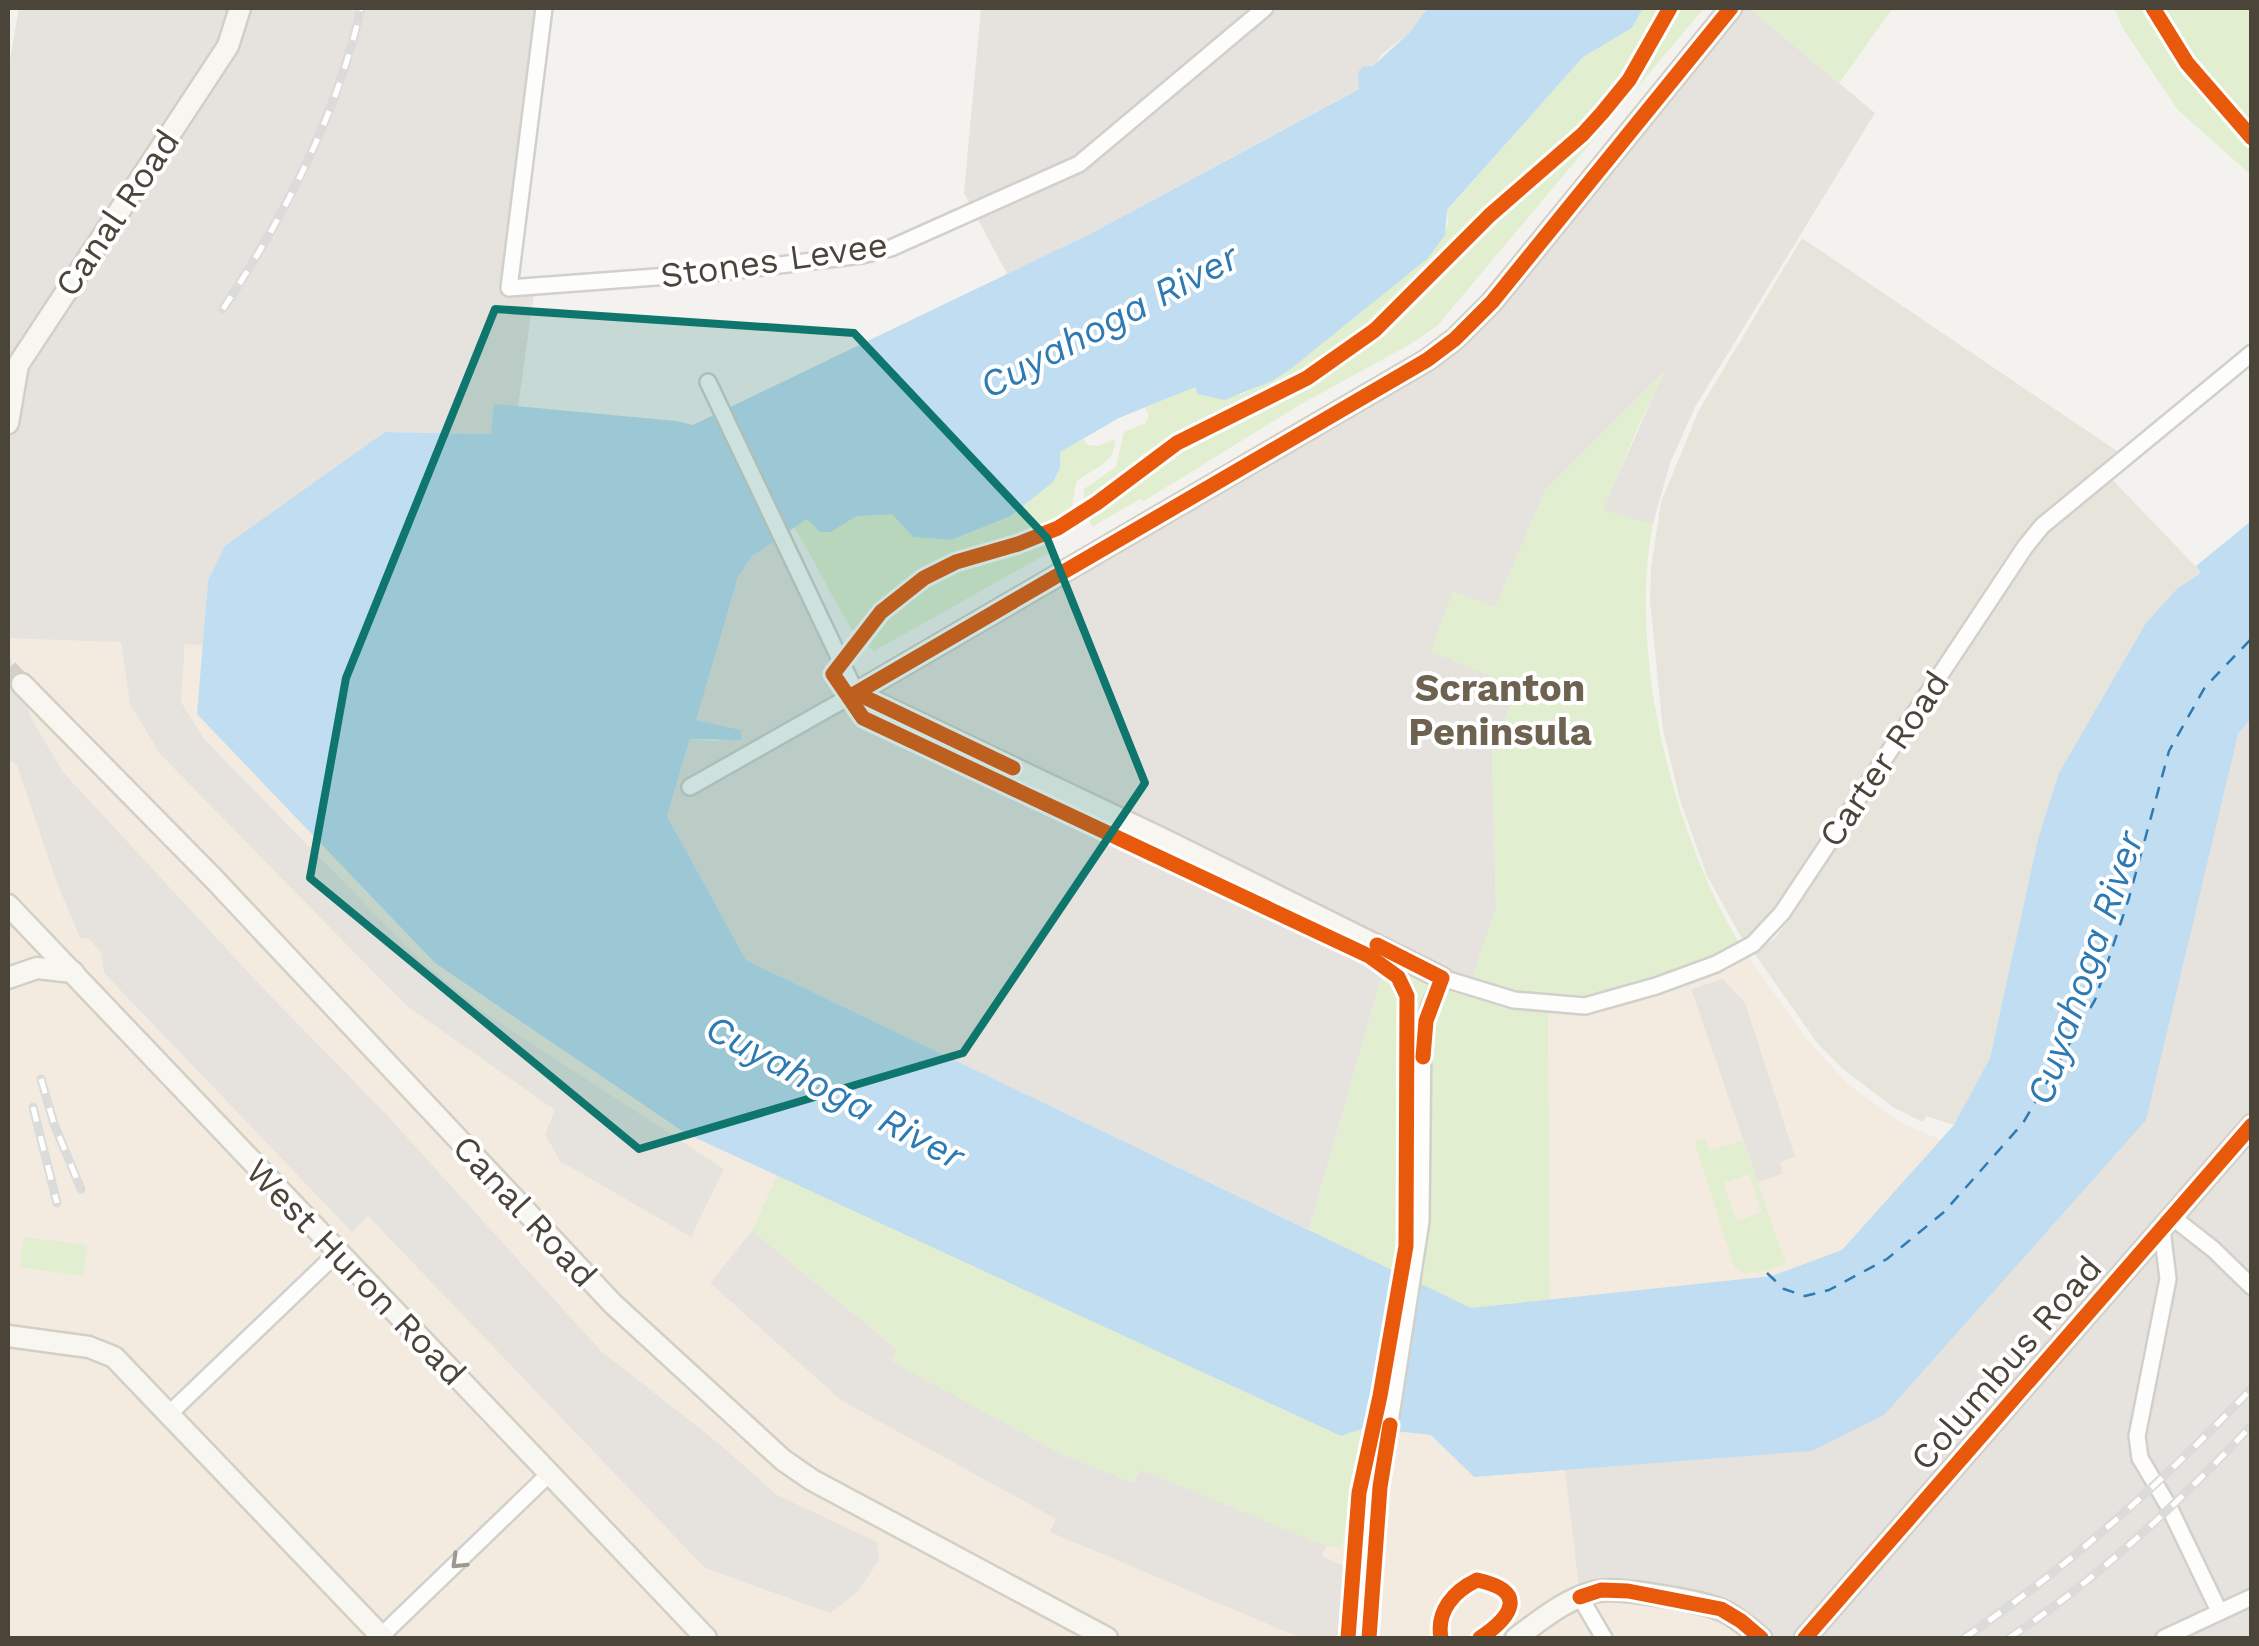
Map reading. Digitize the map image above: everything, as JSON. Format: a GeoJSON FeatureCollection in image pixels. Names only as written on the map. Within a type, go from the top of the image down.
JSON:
{"type":"FeatureCollection","features":[{"type":"Feature","properties":{"kind":"street","name":"Canal Road"},"geometry":{"type":"LineString","coordinates":[[8,423],[18,365],[90,250],[228,46],[240,8]]}},
{"type":"Feature","properties":{"kind":"street","name":"Stones Levee"},"geometry":{"type":"LineString","coordinates":[[544,8],[509,288],[722,272],[862,256],[891,248],[1079,164],[1265,8]]}},
{"type":"Feature","properties":{"kind":"street"},"geometry":{"type":"LineString","coordinates":[[690,787],[1427,360],[1492,302],[1731,8]]}},
{"type":"Feature","properties":{"kind":"street","name":"Carter Road"},"geometry":{"type":"LineString","coordinates":[[856,693],[1442,978],[1514,1000],[1585,1006],[1697,972],[1753,944],[1782,913],[2042,526],[2252,353]]}},
{"type":"Feature","properties":{"kind":"street"},"geometry":{"type":"LineString","coordinates":[[708,382],[856,693]]}},
{"type":"Feature","properties":{"kind":"street","name":"Canal Road"},"geometry":{"type":"LineString","coordinates":[[22,684],[213,878],[632,1324],[783,1460],[812,1480],[1107,1638]]}},
{"type":"Feature","properties":{"kind":"street","name":"West Huron Road"},"geometry":{"type":"LineString","coordinates":[[8,904],[336,1254],[706,1638]]}},
{"type":"Feature","properties":{"kind":"street"},"geometry":{"type":"LineString","coordinates":[[8,978],[36,968],[73,972]]}},
{"type":"Feature","properties":{"kind":"street"},"geometry":{"type":"LineString","coordinates":[[1369,1638],[1380,1487],[1421,1221],[1423,1034],[1442,978]]}},
{"type":"Feature","properties":{"kind":"street","name":"Columbus Road"},"geometry":{"type":"LineString","coordinates":[[1804,1638],[2252,1125]]}},
{"type":"Feature","properties":{"kind":"street"},"geometry":{"type":"LineString","coordinates":[[2167,1224],[2213,1250],[2252,1287]]}},
{"type":"Feature","properties":{"kind":"street"},"geometry":{"type":"LineString","coordinates":[[2167,1224],[2168,1279],[2137,1436],[2140,1458],[2160,1490],[2219,1611]]}},
{"type":"Feature","properties":{"kind":"street"},"geometry":{"type":"LineString","coordinates":[[168,1414],[336,1254]]}},
{"type":"Feature","properties":{"kind":"street"},"geometry":{"type":"LineString","coordinates":[[8,1336],[89,1347],[120,1362],[382,1638],[549,1474]]}},
{"type":"Feature","properties":{"kind":"street"},"geometry":{"type":"LineString","coordinates":[[1516,1638],[1556,1609],[1601,1590],[1628,1591],[1720,1609],[1760,1638]]}},
{"type":"Feature","properties":{"kind":"street"},"geometry":{"type":"LineString","coordinates":[[1580,1597],[1604,1638]]}},
{"type":"Feature","properties":{"kind":"street"},"geometry":{"type":"LineString","coordinates":[[2164,1638],[2252,1597]]}},
{"type":"Feature","properties":{"kind":"highlighted area"},"geometry":{"type":"Polygon","coordinates":[[[495,309],[854,333],[1047,538],[1145,783],[963,1053],[639,1149],[310,878],[346,678],[495,309]]]}},
{"type":"Feature","properties":{"kind":"shaded area"},"geometry":{"type":"Polygon","coordinates":[[[19,8],[544,8],[509,287],[535,286],[518,407],[494,405],[492,434],[385,432],[208,581],[203,645],[8,638],[8,71],[19,8]]]}},
{"type":"Feature","properties":{"kind":"shaded area"},"geometry":{"type":"Polygon","coordinates":[[[981,8],[1428,8],[1409,33],[1382,54],[1360,88],[1090,234],[1007,274],[964,193],[981,8]]]}},
{"type":"Feature","properties":{"kind":"shaded area"},"geometry":{"type":"Polygon","coordinates":[[[1731,8],[1749,8],[1875,113],[1695,407],[1670,463],[1653,524],[1602,511],[1664,372],[1545,491],[1495,608],[1452,591],[1518,688],[1492,749],[1496,908],[1469,988],[1389,951],[1309,1230],[746,960],[667,816],[690,739],[717,741],[740,730],[695,720],[738,577],[752,556],[782,535],[855,692],[1455,339],[1731,8]]]}},
{"type":"Feature","properties":{"kind":"shaded area"},"geometry":{"type":"Polygon","coordinates":[[[1802,238],[2117,451],[2029,530],[1775,911],[1744,942],[1707,876],[1680,800],[1663,730],[1650,602],[1651,568],[1661,502],[1699,410],[1802,238]]]}},
{"type":"Feature","properties":{"kind":"shaded area"},"geometry":{"type":"Polygon","coordinates":[[[160,455],[225,546],[186,626],[181,702],[204,739],[421,961],[482,1011],[724,1169],[691,1237],[560,1161],[545,1134],[555,1110],[407,1006],[160,754],[130,704],[114,595],[117,556],[130,514],[160,455]]]}},
{"type":"Feature","properties":{"kind":"shaded area"},"geometry":{"type":"Polygon","coordinates":[[[2108,475],[2201,572],[2038,839],[1990,1058],[1954,1125],[1926,1116],[1923,1122],[1893,1107],[1843,1069],[1818,1044],[1754,953],[1774,939],[1787,923],[2039,543],[2108,475]]]}},
{"type":"Feature","properties":{"kind":"shaded area"},"geometry":{"type":"Polygon","coordinates":[[[8,636],[203,645],[198,714],[435,963],[685,1133],[777,1175],[752,1231],[1341,1547],[1365,1428],[1431,1435],[1474,1477],[1565,1470],[1580,1596],[1721,1609],[1761,1638],[8,1638],[8,636]]]}},
{"type":"Feature","properties":{"kind":"shaded area"},"geometry":{"type":"Polygon","coordinates":[[[8,652],[31,718],[63,772],[383,1111],[601,1351],[717,1442],[777,1495],[877,1542],[879,1560],[858,1592],[830,1613],[705,1568],[368,1216],[352,1232],[104,973],[101,952],[88,938],[80,938],[17,765],[8,760],[8,652]]]}},
{"type":"Feature","properties":{"kind":"shaded area"},"geometry":{"type":"Polygon","coordinates":[[[2251,719],[2251,1638],[1761,1638],[1720,1609],[1580,1597],[1565,1470],[1812,1451],[2238,734],[2251,719]]]}},
{"type":"Feature","properties":{"kind":"shaded area"},"geometry":{"type":"Polygon","coordinates":[[[1743,949],[1809,1042],[1850,1086],[1900,1122],[1941,1140],[1842,1250],[1772,1276],[1550,1300],[1548,1003],[1743,949]]]}},
{"type":"Feature","properties":{"kind":"shaded area"},"geometry":{"type":"Polygon","coordinates":[[[1723,979],[1745,1003],[1795,1157],[1780,1162],[1783,1174],[1758,1182],[1691,989],[1723,979]]]}},
{"type":"Feature","properties":{"kind":"shaded area"},"geometry":{"type":"Polygon","coordinates":[[[2069,1206],[2118,1254],[1784,1624],[1764,1615],[1738,1580],[1621,1562],[1590,1562],[1583,1469],[1812,1451],[1884,1415],[2069,1206]]]}},
{"type":"Feature","properties":{"kind":"shaded area"},"geometry":{"type":"Polygon","coordinates":[[[752,1231],[897,1349],[891,1361],[1059,1453],[1133,1483],[1141,1470],[1326,1546],[1322,1556],[1348,1568],[1337,1638],[1301,1638],[1050,1532],[1056,1519],[841,1400],[710,1283],[752,1231]]]}},
{"type":"Feature","properties":{"kind":"shaded area"},"geometry":{"type":"Polygon","coordinates":[[[2111,1577],[2142,1630],[2125,1638],[2062,1638],[2054,1628],[2111,1577]]]}},
{"type":"Feature","properties":{"kind":"green space"},"geometry":{"type":"Polygon","coordinates":[[[1643,8],[1666,8],[1629,74],[1581,129],[1470,228],[1409,294],[1396,300],[1396,308],[1318,368],[1286,388],[1184,432],[1090,505],[1084,505],[1084,489],[1116,467],[1124,432],[1146,423],[1149,415],[1145,408],[1196,386],[1241,395],[1292,368],[1427,258],[1448,224],[1447,211],[1583,57],[1632,28],[1643,8]]]}},
{"type":"Feature","properties":{"kind":"green space"},"geometry":{"type":"Polygon","coordinates":[[[1674,8],[1704,8],[1437,326],[1144,501],[1140,499],[1092,527],[1088,515],[1170,455],[1297,391],[1389,326],[1490,223],[1596,127],[1644,64],[1674,8]]]}},
{"type":"Feature","properties":{"kind":"green space"},"geometry":{"type":"Polygon","coordinates":[[[1749,8],[1893,8],[1839,83],[1749,8]]]}},
{"type":"Feature","properties":{"kind":"green space"},"geometry":{"type":"Polygon","coordinates":[[[2114,8],[2251,8],[2251,175],[2178,110],[2124,30],[2114,8]]]}},
{"type":"Feature","properties":{"kind":"green space"},"geometry":{"type":"Polygon","coordinates":[[[1667,369],[1603,510],[1653,524],[1646,629],[1662,744],[1696,854],[1743,949],[1610,1001],[1548,1003],[1550,1300],[1471,1309],[1309,1231],[1389,951],[1469,988],[1496,908],[1492,749],[1518,688],[1430,651],[1453,591],[1495,607],[1545,491],[1667,369]]]}},
{"type":"Feature","properties":{"kind":"green space"},"geometry":{"type":"Polygon","coordinates":[[[1083,439],[1088,445],[1098,446],[1115,439],[1108,460],[1076,482],[1071,513],[1033,533],[967,552],[932,567],[900,587],[855,634],[794,527],[807,519],[829,532],[857,516],[892,513],[913,537],[951,540],[1012,516],[1053,482],[1060,468],[1060,452],[1083,439]]]}},
{"type":"Feature","properties":{"kind":"green space"},"geometry":{"type":"Polygon","coordinates":[[[1080,520],[1054,540],[1052,551],[874,651],[863,641],[886,613],[937,577],[1080,520]]]}},
{"type":"Feature","properties":{"kind":"green space"},"geometry":{"type":"Polygon","coordinates":[[[1705,1139],[1709,1151],[1743,1140],[1786,1264],[1743,1273],[1735,1268],[1694,1142],[1705,1139]],[[1749,1174],[1723,1183],[1737,1221],[1762,1212],[1749,1174]]]}},
{"type":"Feature","properties":{"kind":"green space"},"geometry":{"type":"Polygon","coordinates":[[[777,1175],[1341,1436],[1365,1428],[1341,1548],[1268,1527],[1141,1470],[1133,1483],[1059,1453],[890,1361],[897,1348],[752,1231],[777,1175]]]}},
{"type":"Feature","properties":{"kind":"green space"},"geometry":{"type":"Polygon","coordinates":[[[24,1237],[87,1245],[83,1276],[20,1267],[24,1237]]]}},
{"type":"Feature","properties":{"kind":"water","name":"Cuyahoga River"},"geometry":{"type":"Polygon","coordinates":[[[1428,8],[1643,8],[1632,28],[1583,57],[1447,210],[1445,235],[1428,258],[1272,381],[1224,400],[1198,394],[1195,387],[1119,418],[1060,452],[1060,468],[1053,482],[1011,516],[951,540],[913,537],[892,514],[857,516],[830,532],[820,532],[807,519],[752,556],[738,577],[696,720],[741,730],[741,740],[690,739],[667,816],[746,960],[1471,1308],[1772,1276],[1842,1250],[1954,1125],[1990,1058],[2038,839],[2059,773],[2146,623],[2177,589],[2201,573],[2196,566],[2251,521],[2251,719],[2238,734],[2146,1120],[1884,1415],[1812,1451],[1474,1477],[1431,1435],[1365,1428],[1341,1436],[685,1133],[435,963],[197,714],[208,581],[225,546],[385,432],[491,434],[494,404],[693,425],[1090,234],[1359,89],[1358,72],[1373,66],[1409,33],[1428,8]]]}},
{"type":"Feature","properties":{"kind":"ferry route"},"geometry":{"type":"LineString","coordinates":[[1767,1273],[1784,1289],[1805,1296],[1829,1290],[1887,1259],[1944,1212],[2023,1123],[2095,1000],[2129,898],[2169,751],[2205,687],[2252,638]]}},
{"type":"Feature","properties":{"kind":"tunnel"},"geometry":{"type":"LineString","coordinates":[[8,669],[22,684]]}},
{"type":"Feature","properties":{"kind":"railway"},"geometry":{"type":"LineString","coordinates":[[223,309],[306,165],[338,88],[361,8]]}},
{"type":"Feature","properties":{"kind":"railway"},"geometry":{"type":"LineString","coordinates":[[41,1079],[54,1124],[81,1189]]}},
{"type":"Feature","properties":{"kind":"railway"},"geometry":{"type":"LineString","coordinates":[[33,1107],[57,1203]]}},
{"type":"Feature","properties":{"kind":"railway"},"geometry":{"type":"LineString","coordinates":[[1964,1638],[2041,1582],[2114,1521],[2252,1388]]}},
{"type":"Feature","properties":{"kind":"railway"},"geometry":{"type":"LineString","coordinates":[[2009,1638],[2075,1591],[2136,1539],[2252,1425]]}},
{"type":"Feature","properties":{"kind":"cycle path"},"geometry":{"type":"LineString","coordinates":[[1348,1638],[1359,1493],[1406,1246],[1407,996],[1398,977],[1369,956],[863,718],[833,674],[881,612],[924,578],[956,562],[1058,528],[1177,443],[1307,378],[1375,330],[1490,215],[1583,134],[1629,80],[1670,8]]}},
{"type":"Feature","properties":{"kind":"cycle path"},"geometry":{"type":"LineString","coordinates":[[856,693],[1427,360],[1455,339],[1492,302],[1731,8]]}},
{"type":"Feature","properties":{"kind":"cycle path"},"geometry":{"type":"LineString","coordinates":[[2153,8],[2187,63],[2252,138]]}},
{"type":"Feature","properties":{"kind":"cycle path"},"geometry":{"type":"LineString","coordinates":[[856,693],[1013,768]]}},
{"type":"Feature","properties":{"kind":"cycle path"},"geometry":{"type":"LineString","coordinates":[[1377,945],[1442,978],[1426,1021],[1423,1057]]}},
{"type":"Feature","properties":{"kind":"cycle path"},"geometry":{"type":"LineString","coordinates":[[1805,1638],[2252,1125]]}},
{"type":"Feature","properties":{"kind":"cycle path"},"geometry":{"type":"LineString","coordinates":[[1369,1638],[1380,1487],[1390,1425]]}},
{"type":"Feature","properties":{"kind":"cycle path"},"geometry":{"type":"LineString","coordinates":[[1441,1638],[1441,1619],[1448,1603],[1477,1580],[1504,1591],[1510,1605],[1501,1621],[1480,1638]]}},
{"type":"Feature","properties":{"kind":"cycle path"},"geometry":{"type":"LineString","coordinates":[[1580,1597],[1601,1590],[1628,1591],[1721,1609],[1761,1638]]}},
{"type":"Feature","properties":{"kind":"district","name":"Scranton Peninsula"},"geometry":{"type":"Point","coordinates":[1500,710]}}]}
